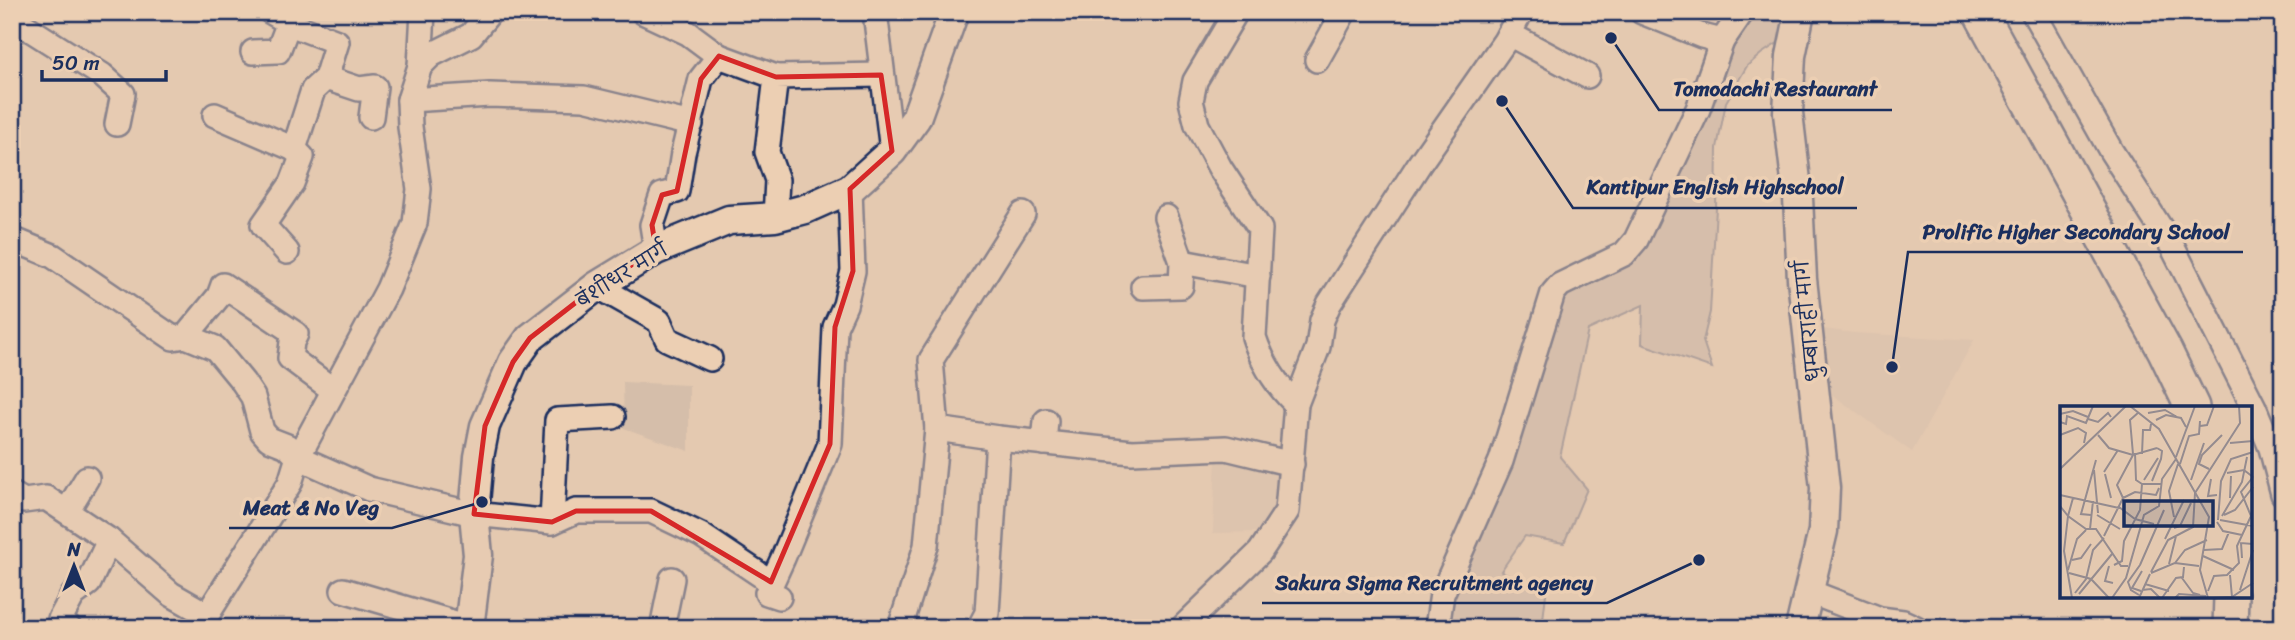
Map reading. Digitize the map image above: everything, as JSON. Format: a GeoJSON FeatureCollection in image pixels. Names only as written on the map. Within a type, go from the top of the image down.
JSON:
{"type":"FeatureCollection","features":[{"type":"Feature","properties":{"kind":"highway"},"geometry":{"type":"LineString","coordinates":[[1980,12],[2165,351],[2192,406]]}},
{"type":"Feature","properties":{"kind":"highway"},"geometry":{"type":"LineString","coordinates":[[2230,628],[2231,598]]}},
{"type":"Feature","properties":{"kind":"main road","name":"बंशीधर मार्ग"},"geometry":{"type":"LineString","coordinates":[[469,628],[478,555],[474,514],[479,457],[485,426],[513,362],[530,338],[597,286],[656,250],[729,220],[775,217],[823,202],[850,189],[892,151],[916,118],[954,12]]}},
{"type":"Feature","properties":{"kind":"main road","name":"धुम्बाराही मार्ग"},"geometry":{"type":"LineString","coordinates":[[1800,12],[1791,56],[1788,113],[1798,198],[1802,279],[1825,488],[1823,531],[1800,628]]}},
{"type":"Feature","properties":{"kind":"street"},"geometry":{"type":"LineString","coordinates":[[12,494],[24,501],[46,498],[67,511],[109,540],[203,621],[290,483],[298,457],[388,289],[417,215],[419,189],[410,127],[410,100],[420,66],[424,12]]}},
{"type":"Feature","properties":{"kind":"street"},"geometry":{"type":"LineString","coordinates":[[420,66],[431,55],[471,35],[490,12]]}},
{"type":"Feature","properties":{"kind":"street"},"geometry":{"type":"LineString","coordinates":[[643,12],[688,33],[719,57],[776,76],[881,75]]}},
{"type":"Feature","properties":{"kind":"street"},"geometry":{"type":"LineString","coordinates":[[875,12],[892,151]]}},
{"type":"Feature","properties":{"kind":"street"},"geometry":{"type":"LineString","coordinates":[[1236,12],[1195,81],[1191,101],[1197,125],[1220,168],[1260,229],[1254,337],[1259,352],[1277,381],[1296,404]]}},
{"type":"Feature","properties":{"kind":"street"},"geometry":{"type":"LineString","coordinates":[[1317,60],[1343,12]]}},
{"type":"Feature","properties":{"kind":"street"},"geometry":{"type":"LineString","coordinates":[[1182,628],[1226,582],[1260,552],[1287,511],[1296,404],[1318,347],[1322,320],[1329,304],[1521,12]]}},
{"type":"Feature","properties":{"kind":"street"},"geometry":{"type":"LineString","coordinates":[[1642,12],[1702,36],[1722,41]]}},
{"type":"Feature","properties":{"kind":"street"},"geometry":{"type":"LineString","coordinates":[[1437,628],[1442,594],[1501,461],[1553,293],[1560,285],[1624,254],[1636,240],[1698,109],[1722,41],[1742,12]]}},
{"type":"Feature","properties":{"kind":"street"},"geometry":{"type":"LineString","coordinates":[[2033,12],[2111,151],[2172,246],[2254,407],[2271,447],[2283,494]]}},
{"type":"Feature","properties":{"kind":"street"},"geometry":{"type":"LineString","coordinates":[[285,15],[295,26],[337,43],[326,78],[313,90],[294,149]]}},
{"type":"Feature","properties":{"kind":"street"},"geometry":{"type":"LineString","coordinates":[[253,52],[278,51],[285,15]]}},
{"type":"Feature","properties":{"kind":"street"},"geometry":{"type":"LineString","coordinates":[[12,18],[102,75],[123,94],[117,124]]}},
{"type":"Feature","properties":{"kind":"street"},"geometry":{"type":"LineString","coordinates":[[1509,34],[1587,76]]}},
{"type":"Feature","properties":{"kind":"street"},"geometry":{"type":"LineString","coordinates":[[656,250],[652,225],[662,195],[677,191],[701,79],[719,57]]}},
{"type":"Feature","properties":{"kind":"street"},"geometry":{"type":"LineString","coordinates":[[775,217],[777,180],[767,152],[776,76]]}},
{"type":"Feature","properties":{"kind":"street"},"geometry":{"type":"LineString","coordinates":[[326,78],[359,89],[375,87],[371,117]]}},
{"type":"Feature","properties":{"kind":"street"},"geometry":{"type":"LineString","coordinates":[[410,100],[490,96],[584,98],[691,124]]}},
{"type":"Feature","properties":{"kind":"street"},"geometry":{"type":"LineString","coordinates":[[215,115],[294,149],[302,157],[292,183],[263,225],[287,252]]}},
{"type":"Feature","properties":{"kind":"street"},"geometry":{"type":"LineString","coordinates":[[12,239],[53,256],[173,338],[186,336],[215,348],[253,397],[262,431],[269,439],[286,446],[298,457],[369,489],[474,514],[552,522],[576,511],[651,511],[701,536],[775,589],[783,558],[830,444],[835,327],[845,305],[853,271],[850,189]]}},
{"type":"Feature","properties":{"kind":"street"},"geometry":{"type":"LineString","coordinates":[[900,628],[926,546],[937,429],[931,360],[1023,214]]}},
{"type":"Feature","properties":{"kind":"street"},"geometry":{"type":"LineString","coordinates":[[1143,288],[1181,286],[1182,262],[1167,217]]}},
{"type":"Feature","properties":{"kind":"street"},"geometry":{"type":"LineString","coordinates":[[1182,262],[1258,276]]}},
{"type":"Feature","properties":{"kind":"street"},"geometry":{"type":"LineString","coordinates":[[186,336],[219,296],[223,285],[296,334],[290,358],[333,390]]}},
{"type":"Feature","properties":{"kind":"street"},"geometry":{"type":"LineString","coordinates":[[597,286],[659,321],[667,338],[710,359]]}},
{"type":"Feature","properties":{"kind":"street"},"geometry":{"type":"LineString","coordinates":[[552,522],[557,420],[613,417]]}},
{"type":"Feature","properties":{"kind":"street"},"geometry":{"type":"LineString","coordinates":[[937,429],[998,438],[1045,432],[1132,452],[1226,448],[1292,464]]}},
{"type":"Feature","properties":{"kind":"street"},"geometry":{"type":"LineString","coordinates":[[979,628],[987,613],[998,438]]}},
{"type":"Feature","properties":{"kind":"street"},"geometry":{"type":"LineString","coordinates":[[67,511],[87,478]]}},
{"type":"Feature","properties":{"kind":"street"},"geometry":{"type":"LineString","coordinates":[[69,628],[60,619],[73,595],[89,583],[109,540]]}},
{"type":"Feature","properties":{"kind":"street"},"geometry":{"type":"LineString","coordinates":[[662,628],[672,579]]}},
{"type":"Feature","properties":{"kind":"street"},"geometry":{"type":"LineString","coordinates":[[344,590],[469,628]]}},
{"type":"Feature","properties":{"kind":"street"},"geometry":{"type":"LineString","coordinates":[[1810,592],[1880,619],[1903,622],[1916,628]]}},
{"type":"Feature","properties":{"kind":"highlighted area"},"geometry":{"type":"Polygon","coordinates":[[[719,56],[776,77],[881,75],[892,151],[850,189],[853,271],[835,327],[830,444],[771,582],[651,511],[576,511],[552,522],[474,514],[485,426],[513,362],[530,338],[597,286],[656,250],[652,225],[662,195],[677,191],[701,79],[719,56]]]}},
{"type":"Feature","properties":{"kind":"shaded area"},"geometry":{"type":"Polygon","coordinates":[[[1742,12],[1795,12],[1790,35],[1747,66],[1726,102],[1717,148],[1710,312],[1703,341],[1712,368],[1642,344],[1643,305],[1588,330],[1560,457],[1587,489],[1564,543],[1525,536],[1501,571],[1546,594],[1542,628],[1437,628],[1560,285],[1636,240],[1742,12]]]}},
{"type":"Feature","properties":{"kind":"shaded area"},"geometry":{"type":"Polygon","coordinates":[[[1816,328],[1853,333],[1974,340],[1912,452],[1830,393],[1816,328]]]}},
{"type":"Feature","properties":{"kind":"shaded area"},"geometry":{"type":"Polygon","coordinates":[[[623,382],[689,385],[689,451],[624,428],[623,382]]]}},
{"type":"Feature","properties":{"kind":"shaded area"},"geometry":{"type":"Polygon","coordinates":[[[1216,458],[1277,464],[1273,513],[1255,532],[1213,533],[1216,458]]]}},
{"type":"Feature","properties":{"kind":"place","name":"Tomodachi Restaurant"},"geometry":{"type":"Point","coordinates":[1611,38]}},
{"type":"Feature","properties":{"kind":"place","name":"Kantipur English Highschool"},"geometry":{"type":"Point","coordinates":[1502,101]}},
{"type":"Feature","properties":{"kind":"place","name":"Prolific Higher Secondary School"},"geometry":{"type":"Point","coordinates":[1892,367]}},
{"type":"Feature","properties":{"kind":"place","name":"Meat & No Veg"},"geometry":{"type":"Point","coordinates":[482,502]}},
{"type":"Feature","properties":{"kind":"place","name":"Sakura Sigma Recruitment agency"},"geometry":{"type":"Point","coordinates":[1699,560]}}]}
